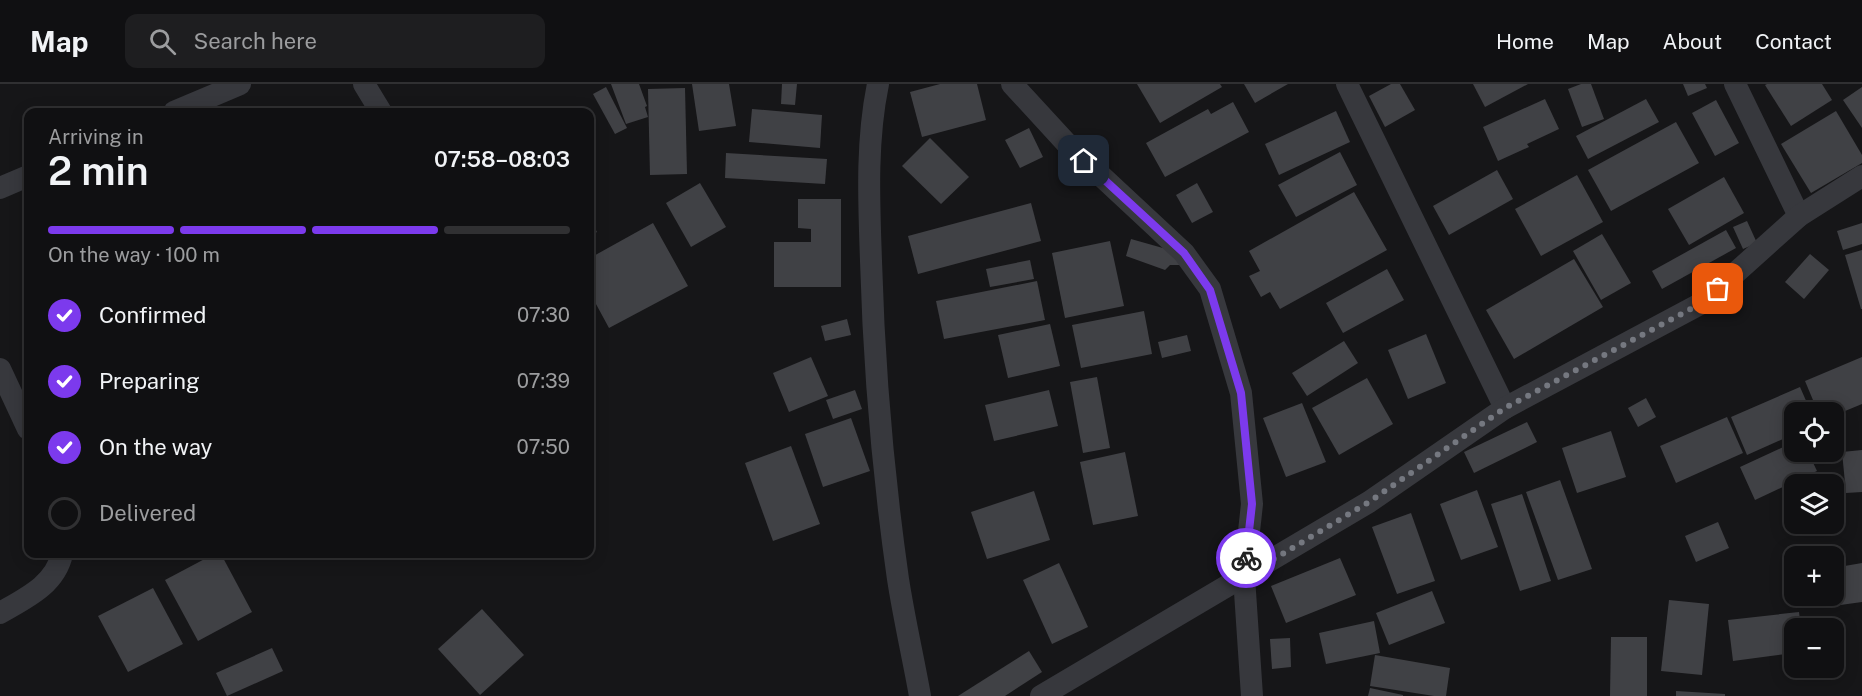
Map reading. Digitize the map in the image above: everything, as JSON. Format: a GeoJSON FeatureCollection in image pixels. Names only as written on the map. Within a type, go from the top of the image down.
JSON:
{"type":"FeatureCollection","features":[{"type":"Feature","properties":{"kind":"street"},"geometry":{"type":"LineString","coordinates":[[183,108],[240,84]]}},
{"type":"Feature","properties":{"kind":"street"},"geometry":{"type":"LineString","coordinates":[[364,84],[379,108]]}},
{"type":"Feature","properties":{"kind":"street"},"geometry":{"type":"LineString","coordinates":[[878,84],[872,115],[869,185],[872,294],[882,445],[898,581],[920,696]]}},
{"type":"Feature","properties":{"kind":"street"},"geometry":{"type":"LineString","coordinates":[[1012,84],[1069,146],[1184,253],[1210,290],[1241,393],[1252,504],[1244,577],[1252,696]]}},
{"type":"Feature","properties":{"kind":"street"},"geometry":{"type":"LineString","coordinates":[[1347,84],[1505,408]]}},
{"type":"Feature","properties":{"kind":"street"},"geometry":{"type":"LineString","coordinates":[[1735,84],[1799,216]]}},
{"type":"Feature","properties":{"kind":"street"},"geometry":{"type":"LineString","coordinates":[[1041,696],[1369,502],[1505,408],[1702,303],[1799,216],[1862,176]]}},
{"type":"Feature","properties":{"kind":"street"},"geometry":{"type":"LineString","coordinates":[[0,188],[24,178]]}},
{"type":"Feature","properties":{"kind":"street"},"geometry":{"type":"LineString","coordinates":[[0,369],[24,420]]}},
{"type":"Feature","properties":{"kind":"street"},"geometry":{"type":"LineString","coordinates":[[0,613],[32,595],[48,582],[61,558]]}},
{"type":"Feature","properties":{"kind":"building"},"geometry":{"type":"Polygon","coordinates":[[[611,84],[639,84],[647,106],[645,107],[648,117],[626,124],[611,84]]]}},
{"type":"Feature","properties":{"kind":"building"},"geometry":{"type":"Polygon","coordinates":[[[692,84],[729,84],[736,126],[699,131],[692,84]]]}},
{"type":"Feature","properties":{"kind":"building"},"geometry":{"type":"Polygon","coordinates":[[[782,84],[797,84],[795,105],[781,104],[782,84]]]}},
{"type":"Feature","properties":{"kind":"building"},"geometry":{"type":"Polygon","coordinates":[[[940,84],[977,84],[986,120],[922,137],[910,92],[940,84]]]}},
{"type":"Feature","properties":{"kind":"building"},"geometry":{"type":"Polygon","coordinates":[[[1137,84],[1220,84],[1222,87],[1160,123],[1137,84]]]}},
{"type":"Feature","properties":{"kind":"building"},"geometry":{"type":"Polygon","coordinates":[[[1244,84],[1288,84],[1255,103],[1244,84]]]}},
{"type":"Feature","properties":{"kind":"building"},"geometry":{"type":"Polygon","coordinates":[[[1391,84],[1400,84],[1415,110],[1385,127],[1369,96],[1391,84]]]}},
{"type":"Feature","properties":{"kind":"building"},"geometry":{"type":"Polygon","coordinates":[[[1473,84],[1528,84],[1485,107],[1473,84]]]}},
{"type":"Feature","properties":{"kind":"building"},"geometry":{"type":"Polygon","coordinates":[[[1581,84],[1591,84],[1604,119],[1582,127],[1568,89],[1581,84]]]}},
{"type":"Feature","properties":{"kind":"building"},"geometry":{"type":"Polygon","coordinates":[[[1683,84],[1705,84],[1707,88],[1688,96],[1683,84]]]}},
{"type":"Feature","properties":{"kind":"building"},"geometry":{"type":"Polygon","coordinates":[[[1822,84],[1832,100],[1791,126],[1765,85],[1822,84]]]}},
{"type":"Feature","properties":{"kind":"building"},"geometry":{"type":"Polygon","coordinates":[[[606,87],[627,128],[615,134],[593,94],[606,87]]]}},
{"type":"Feature","properties":{"kind":"building"},"geometry":{"type":"Polygon","coordinates":[[[1862,87],[1862,128],[1843,100],[1862,87]]]}},
{"type":"Feature","properties":{"kind":"building"},"geometry":{"type":"Polygon","coordinates":[[[685,88],[687,174],[650,175],[648,89],[685,88]]]}},
{"type":"Feature","properties":{"kind":"building"},"geometry":{"type":"Polygon","coordinates":[[[1545,99],[1559,129],[1527,144],[1529,147],[1498,161],[1483,127],[1545,99]]]}},
{"type":"Feature","properties":{"kind":"building"},"geometry":{"type":"Polygon","coordinates":[[[1646,99],[1659,122],[1588,159],[1576,136],[1646,99]]]}},
{"type":"Feature","properties":{"kind":"building"},"geometry":{"type":"Polygon","coordinates":[[[1716,100],[1739,143],[1715,156],[1692,113],[1716,100]]]}},
{"type":"Feature","properties":{"kind":"building"},"geometry":{"type":"Polygon","coordinates":[[[1233,102],[1249,132],[1165,177],[1146,143],[1208,109],[1211,114],[1233,102]]]}},
{"type":"Feature","properties":{"kind":"building"},"geometry":{"type":"Polygon","coordinates":[[[752,109],[822,115],[820,148],[749,142],[752,109]]]}},
{"type":"Feature","properties":{"kind":"building"},"geometry":{"type":"Polygon","coordinates":[[[1336,111],[1350,142],[1279,175],[1265,144],[1336,111]]]}},
{"type":"Feature","properties":{"kind":"building"},"geometry":{"type":"Polygon","coordinates":[[[1836,111],[1862,155],[1862,163],[1811,193],[1781,144],[1836,111]]]}},
{"type":"Feature","properties":{"kind":"building"},"geometry":{"type":"Polygon","coordinates":[[[1676,122],[1699,163],[1611,211],[1588,170],[1676,122]]]}},
{"type":"Feature","properties":{"kind":"building"},"geometry":{"type":"Polygon","coordinates":[[[1029,128],[1043,157],[1020,168],[1005,140],[1029,128]]]}},
{"type":"Feature","properties":{"kind":"building"},"geometry":{"type":"Polygon","coordinates":[[[930,138],[969,177],[941,204],[902,166],[930,138]]]}},
{"type":"Feature","properties":{"kind":"building"},"geometry":{"type":"Polygon","coordinates":[[[1340,152],[1357,185],[1296,217],[1278,185],[1340,152]]]}},
{"type":"Feature","properties":{"kind":"building"},"geometry":{"type":"Polygon","coordinates":[[[726,153],[827,159],[825,184],[725,178],[726,153]]]}},
{"type":"Feature","properties":{"kind":"building"},"geometry":{"type":"Polygon","coordinates":[[[1497,170],[1513,199],[1449,235],[1433,206],[1497,170]]]}},
{"type":"Feature","properties":{"kind":"building"},"geometry":{"type":"Polygon","coordinates":[[[1577,175],[1603,222],[1541,256],[1515,209],[1577,175]]]}},
{"type":"Feature","properties":{"kind":"building"},"geometry":{"type":"Polygon","coordinates":[[[1724,177],[1744,213],[1689,245],[1668,209],[1724,177]]]}},
{"type":"Feature","properties":{"kind":"building"},"geometry":{"type":"Polygon","coordinates":[[[700,183],[726,227],[691,247],[666,203],[700,183]]]}},
{"type":"Feature","properties":{"kind":"building"},"geometry":{"type":"Polygon","coordinates":[[[1197,183],[1213,212],[1192,223],[1176,195],[1197,183]]]}},
{"type":"Feature","properties":{"kind":"building"},"geometry":{"type":"Polygon","coordinates":[[[1354,192],[1387,250],[1280,309],[1270,292],[1261,297],[1249,276],[1260,271],[1249,251],[1354,192]]]}},
{"type":"Feature","properties":{"kind":"building"},"geometry":{"type":"Polygon","coordinates":[[[798,199],[841,199],[841,287],[774,287],[774,242],[811,242],[811,229],[798,228],[798,199]]]}},
{"type":"Feature","properties":{"kind":"building"},"geometry":{"type":"Polygon","coordinates":[[[1031,203],[1041,241],[918,274],[908,236],[1031,203]]]}},
{"type":"Feature","properties":{"kind":"building"},"geometry":{"type":"Polygon","coordinates":[[[1747,221],[1757,243],[1743,249],[1733,227],[1747,221]]]}},
{"type":"Feature","properties":{"kind":"building"},"geometry":{"type":"Polygon","coordinates":[[[653,223],[688,286],[609,328],[594,300],[594,256],[653,223]]]}},
{"type":"Feature","properties":{"kind":"building"},"geometry":{"type":"Polygon","coordinates":[[[1862,223],[1862,244],[1843,250],[1837,231],[1862,223]]]}},
{"type":"Feature","properties":{"kind":"building"},"geometry":{"type":"Polygon","coordinates":[[[1726,230],[1736,248],[1662,289],[1652,271],[1726,230]]]}},
{"type":"Feature","properties":{"kind":"building"},"geometry":{"type":"Polygon","coordinates":[[[1602,234],[1631,283],[1601,300],[1573,251],[1602,234]]]}},
{"type":"Feature","properties":{"kind":"building"},"geometry":{"type":"Polygon","coordinates":[[[1131,239],[1177,252],[1182,265],[1170,265],[1165,270],[1126,256],[1131,239]]]}},
{"type":"Feature","properties":{"kind":"building"},"geometry":{"type":"Polygon","coordinates":[[[1110,241],[1124,306],[1065,318],[1052,253],[1110,241]]]}},
{"type":"Feature","properties":{"kind":"building"},"geometry":{"type":"Polygon","coordinates":[[[1862,250],[1862,309],[1861,309],[1845,255],[1862,250]]]}},
{"type":"Feature","properties":{"kind":"building"},"geometry":{"type":"Polygon","coordinates":[[[1810,254],[1829,270],[1804,299],[1785,282],[1810,254]]]}},
{"type":"Feature","properties":{"kind":"building"},"geometry":{"type":"Polygon","coordinates":[[[1574,259],[1603,307],[1514,359],[1486,310],[1574,259]]]}},
{"type":"Feature","properties":{"kind":"building"},"geometry":{"type":"Polygon","coordinates":[[[1030,260],[1034,279],[990,287],[986,269],[1030,260]]]}},
{"type":"Feature","properties":{"kind":"building"},"geometry":{"type":"Polygon","coordinates":[[[1387,269],[1404,300],[1343,333],[1326,303],[1387,269]]]}},
{"type":"Feature","properties":{"kind":"building"},"geometry":{"type":"Polygon","coordinates":[[[1037,281],[1045,320],[944,339],[936,301],[1037,281]]]}},
{"type":"Feature","properties":{"kind":"building"},"geometry":{"type":"Polygon","coordinates":[[[1144,311],[1152,354],[1081,368],[1072,325],[1144,311]]]}},
{"type":"Feature","properties":{"kind":"building"},"geometry":{"type":"Polygon","coordinates":[[[847,319],[851,335],[825,341],[821,326],[847,319]]]}},
{"type":"Feature","properties":{"kind":"building"},"geometry":{"type":"Polygon","coordinates":[[[1050,324],[1060,366],[1008,378],[998,335],[1050,324]]]}},
{"type":"Feature","properties":{"kind":"building"},"geometry":{"type":"Polygon","coordinates":[[[1426,334],[1446,383],[1408,399],[1388,350],[1426,334]]]}},
{"type":"Feature","properties":{"kind":"building"},"geometry":{"type":"Polygon","coordinates":[[[1187,335],[1191,351],[1162,358],[1158,342],[1187,335]]]}},
{"type":"Feature","properties":{"kind":"building"},"geometry":{"type":"Polygon","coordinates":[[[1344,341],[1358,363],[1307,396],[1292,373],[1344,341]]]}},
{"type":"Feature","properties":{"kind":"building"},"geometry":{"type":"Polygon","coordinates":[[[811,357],[828,396],[789,412],[773,373],[811,357]]]}},
{"type":"Feature","properties":{"kind":"building"},"geometry":{"type":"Polygon","coordinates":[[[1862,357],[1862,404],[1844,411],[1844,402],[1814,402],[1805,381],[1862,357]]]}},
{"type":"Feature","properties":{"kind":"building"},"geometry":{"type":"Polygon","coordinates":[[[1097,377],[1110,448],[1083,453],[1070,382],[1097,377]]]}},
{"type":"Feature","properties":{"kind":"building"},"geometry":{"type":"Polygon","coordinates":[[[1367,378],[1393,424],[1339,455],[1312,408],[1367,378]]]}},
{"type":"Feature","properties":{"kind":"building"},"geometry":{"type":"Polygon","coordinates":[[[1800,387],[1807,402],[1784,402],[1784,438],[1747,455],[1731,417],[1800,387]]]}},
{"type":"Feature","properties":{"kind":"building"},"geometry":{"type":"Polygon","coordinates":[[[855,390],[862,409],[833,419],[826,400],[855,390]]]}},
{"type":"Feature","properties":{"kind":"building"},"geometry":{"type":"Polygon","coordinates":[[[1049,390],[1058,426],[994,441],[985,405],[1049,390]]]}},
{"type":"Feature","properties":{"kind":"building"},"geometry":{"type":"Polygon","coordinates":[[[1646,398],[1656,417],[1638,427],[1628,408],[1646,398]]]}},
{"type":"Feature","properties":{"kind":"building"},"geometry":{"type":"Polygon","coordinates":[[[1302,403],[1326,462],[1286,477],[1263,418],[1302,403]]]}},
{"type":"Feature","properties":{"kind":"building"},"geometry":{"type":"Polygon","coordinates":[[[1727,417],[1743,453],[1676,483],[1660,446],[1727,417]]]}},
{"type":"Feature","properties":{"kind":"building"},"geometry":{"type":"Polygon","coordinates":[[[851,418],[870,471],[823,487],[805,434],[851,418]]]}},
{"type":"Feature","properties":{"kind":"building"},"geometry":{"type":"Polygon","coordinates":[[[1527,422],[1537,442],[1474,473],[1464,452],[1527,422]]]}},
{"type":"Feature","properties":{"kind":"building"},"geometry":{"type":"Polygon","coordinates":[[[1611,431],[1626,477],[1577,493],[1562,448],[1611,431]]]}},
{"type":"Feature","properties":{"kind":"building"},"geometry":{"type":"Polygon","coordinates":[[[791,446],[820,524],[773,541],[745,463],[791,446]]]}},
{"type":"Feature","properties":{"kind":"building"},"geometry":{"type":"Polygon","coordinates":[[[1784,447],[1784,462],[1813,462],[1817,471],[1811,474],[1784,474],[1784,486],[1755,500],[1740,467],[1784,447]]]}},
{"type":"Feature","properties":{"kind":"building"},"geometry":{"type":"Polygon","coordinates":[[[1862,450],[1862,492],[1846,493],[1844,452],[1862,450]]]}},
{"type":"Feature","properties":{"kind":"building"},"geometry":{"type":"Polygon","coordinates":[[[1125,452],[1138,516],[1093,525],[1080,462],[1125,452]]]}},
{"type":"Feature","properties":{"kind":"building"},"geometry":{"type":"Polygon","coordinates":[[[1560,480],[1592,569],[1558,580],[1526,492],[1560,480]]]}},
{"type":"Feature","properties":{"kind":"building"},"geometry":{"type":"Polygon","coordinates":[[[1477,490],[1498,547],[1461,560],[1440,504],[1477,490]]]}},
{"type":"Feature","properties":{"kind":"building"},"geometry":{"type":"Polygon","coordinates":[[[1034,491],[1050,540],[987,559],[971,512],[1034,491]]]}},
{"type":"Feature","properties":{"kind":"building"},"geometry":{"type":"Polygon","coordinates":[[[1522,494],[1551,581],[1520,591],[1491,504],[1522,494]]]}},
{"type":"Feature","properties":{"kind":"building"},"geometry":{"type":"Polygon","coordinates":[[[1411,513],[1435,581],[1397,594],[1372,527],[1411,513]]]}},
{"type":"Feature","properties":{"kind":"building"},"geometry":{"type":"Polygon","coordinates":[[[1718,522],[1729,548],[1696,562],[1685,536],[1718,522]]]}},
{"type":"Feature","properties":{"kind":"building"},"geometry":{"type":"Polygon","coordinates":[[[206,558],[223,558],[252,612],[198,641],[165,580],[206,558]]]}},
{"type":"Feature","properties":{"kind":"building"},"geometry":{"type":"Polygon","coordinates":[[[1340,558],[1356,595],[1286,623],[1271,586],[1340,558]]]}},
{"type":"Feature","properties":{"kind":"building"},"geometry":{"type":"Polygon","coordinates":[[[1059,563],[1088,627],[1052,644],[1023,580],[1059,563]]]}},
{"type":"Feature","properties":{"kind":"building"},"geometry":{"type":"Polygon","coordinates":[[[1862,563],[1862,602],[1844,604],[1844,566],[1862,563]]]}},
{"type":"Feature","properties":{"kind":"building"},"geometry":{"type":"Polygon","coordinates":[[[153,588],[183,644],[128,672],[98,616],[153,588]]]}},
{"type":"Feature","properties":{"kind":"building"},"geometry":{"type":"Polygon","coordinates":[[[1432,591],[1445,623],[1389,645],[1376,613],[1432,591]]]}},
{"type":"Feature","properties":{"kind":"building"},"geometry":{"type":"Polygon","coordinates":[[[1669,600],[1709,604],[1702,675],[1661,671],[1669,600]]]}},
{"type":"Feature","properties":{"kind":"building"},"geometry":{"type":"Polygon","coordinates":[[[482,609],[524,655],[480,695],[438,649],[482,609]]]}},
{"type":"Feature","properties":{"kind":"building"},"geometry":{"type":"Polygon","coordinates":[[[1799,612],[1800,618],[1784,618],[1784,654],[1733,661],[1728,620],[1799,612]]]}},
{"type":"Feature","properties":{"kind":"building"},"geometry":{"type":"Polygon","coordinates":[[[1374,621],[1380,653],[1326,664],[1319,633],[1374,621]]]}},
{"type":"Feature","properties":{"kind":"building"},"geometry":{"type":"Polygon","coordinates":[[[1611,637],[1647,637],[1647,696],[1610,696],[1611,637]]]}},
{"type":"Feature","properties":{"kind":"building"},"geometry":{"type":"Polygon","coordinates":[[[1290,638],[1291,667],[1272,669],[1270,639],[1290,638]]]}},
{"type":"Feature","properties":{"kind":"building"},"geometry":{"type":"Polygon","coordinates":[[[272,648],[283,671],[227,696],[216,673],[272,648]]]}},
{"type":"Feature","properties":{"kind":"building"},"geometry":{"type":"Polygon","coordinates":[[[1029,651],[1042,672],[1005,696],[958,696],[1029,651]]]}},
{"type":"Feature","properties":{"kind":"building"},"geometry":{"type":"Polygon","coordinates":[[[1375,655],[1450,668],[1446,696],[1370,686],[1375,655]]]}},
{"type":"Feature","properties":{"kind":"building"},"geometry":{"type":"Polygon","coordinates":[[[1370,688],[1403,695],[1403,696],[1368,696],[1370,688]]]}},
{"type":"Feature","properties":{"kind":"building"},"geometry":{"type":"Polygon","coordinates":[[[1676,691],[1725,694],[1725,696],[1676,696],[1676,691]]]}},
{"type":"Feature","properties":{"kind":"way so far"},"geometry":{"type":"LineString","coordinates":[[1246,558],[1244,577],[1369,502],[1505,408],[1702,303],[1718,289]]}},
{"type":"Feature","properties":{"kind":"route"},"geometry":{"type":"LineString","coordinates":[[1084,161],[1184,253],[1210,290],[1241,393],[1252,504],[1246,558]]}}]}
